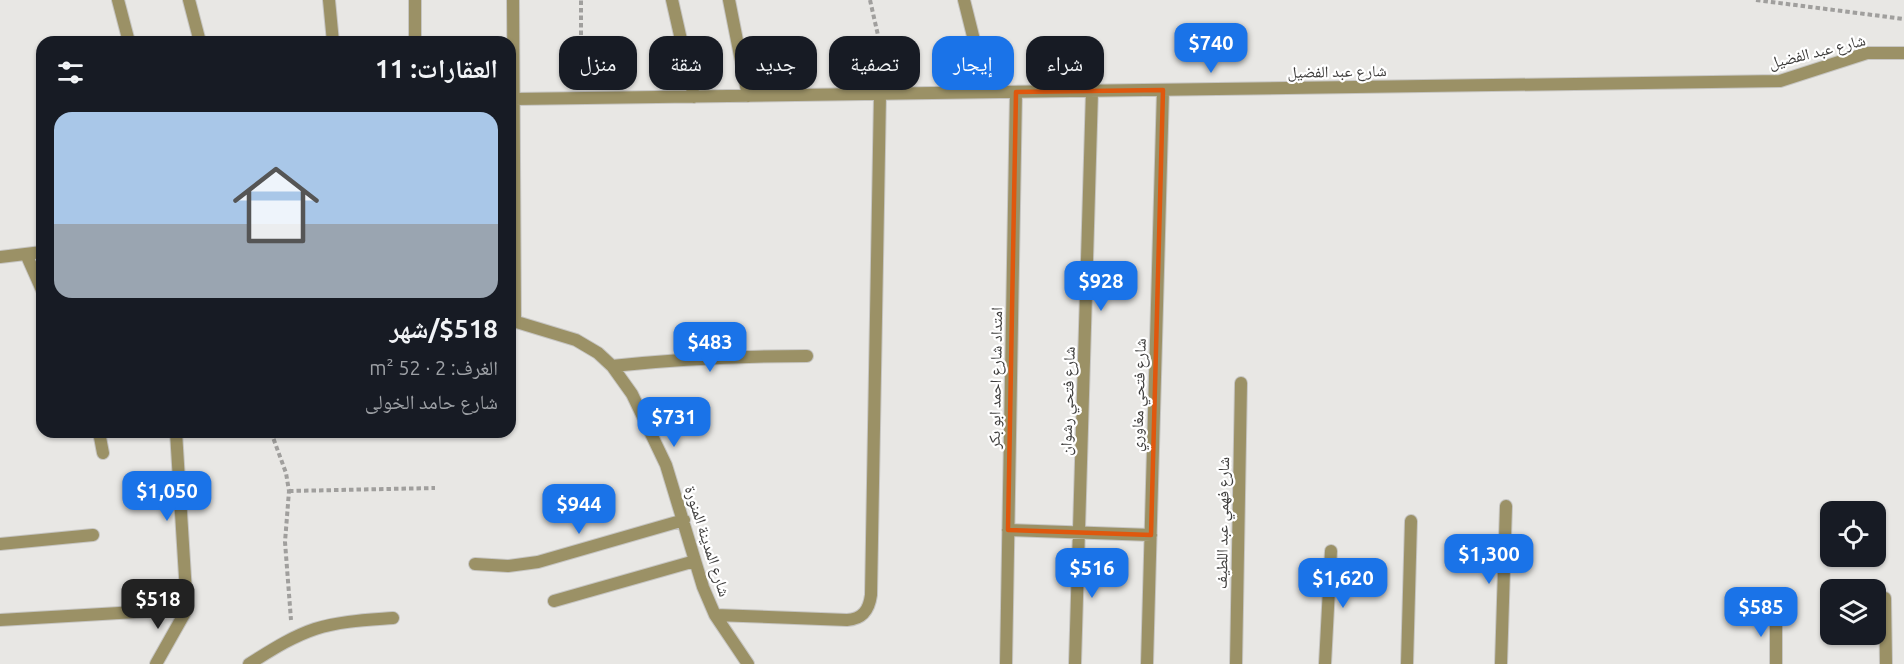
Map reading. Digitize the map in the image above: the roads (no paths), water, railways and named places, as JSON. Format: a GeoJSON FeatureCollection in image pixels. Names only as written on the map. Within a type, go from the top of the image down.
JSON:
{"type":"FeatureCollection","features":[{"type":"Feature","properties":{"kind":"street"},"geometry":{"type":"LineString","coordinates":[[118,0],[127,36]]}},
{"type":"Feature","properties":{"kind":"street"},"geometry":{"type":"LineString","coordinates":[[189,0],[198,36]]}},
{"type":"Feature","properties":{"kind":"street"},"geometry":{"type":"LineString","coordinates":[[329,0],[332,36]]}},
{"type":"Feature","properties":{"kind":"street"},"geometry":{"type":"LineString","coordinates":[[415,0],[415,36]]}},
{"type":"Feature","properties":{"kind":"street"},"geometry":{"type":"LineString","coordinates":[[513,0],[513,36]]}},
{"type":"Feature","properties":{"kind":"street"},"geometry":{"type":"LineString","coordinates":[[672,0],[694,97]]}},
{"type":"Feature","properties":{"kind":"street"},"geometry":{"type":"LineString","coordinates":[[729,0],[748,96]]}},
{"type":"Feature","properties":{"kind":"street"},"geometry":{"type":"LineString","coordinates":[[964,0],[987,92]]}},
{"type":"Feature","properties":{"kind":"street","name":"شارع عبد الفضيل"},"geometry":{"type":"LineString","coordinates":[[516,99],[1780,81],[1867,53],[1904,53]]}},
{"type":"Feature","properties":{"kind":"street","name":"شارع فتحي مغاوري"},"geometry":{"type":"LineString","coordinates":[[1148,664],[1163,90]]}},
{"type":"Feature","properties":{"kind":"street","name":"شارع فتحي رشوان"},"geometry":{"type":"LineString","coordinates":[[1075,664],[1092,91]]}},
{"type":"Feature","properties":{"kind":"street","name":"امتداد شارع احمد ابو بكر"},"geometry":{"type":"LineString","coordinates":[[1006,664],[1016,92]]}},
{"type":"Feature","properties":{"kind":"street"},"geometry":{"type":"LineString","coordinates":[[715,615],[847,620],[860,618],[869,608],[885,94]]}},
{"type":"Feature","properties":{"kind":"street"},"geometry":{"type":"LineString","coordinates":[[0,257],[36,253]]}},
{"type":"Feature","properties":{"kind":"street"},"geometry":{"type":"LineString","coordinates":[[26,254],[36,276]]}},
{"type":"Feature","properties":{"kind":"street","name":"شارع المدينة المنورة"},"geometry":{"type":"LineString","coordinates":[[516,321],[576,340],[598,353],[612,366],[632,394],[666,465],[695,561],[715,615],[748,664]]}},
{"type":"Feature","properties":{"kind":"street"},"geometry":{"type":"LineString","coordinates":[[612,366],[698,358],[807,356]]}},
{"type":"Feature","properties":{"kind":"street","name":"شارع فهمي عبد اللطيف"},"geometry":{"type":"LineString","coordinates":[[1236,664],[1241,383]]}},
{"type":"Feature","properties":{"kind":"street"},"geometry":{"type":"LineString","coordinates":[[100,438],[103,453]]}},
{"type":"Feature","properties":{"kind":"street"},"geometry":{"type":"LineString","coordinates":[[156,664],[187,609],[176,438]]}},
{"type":"Feature","properties":{"kind":"street"},"geometry":{"type":"LineString","coordinates":[[1501,664],[1506,506]]}},
{"type":"Feature","properties":{"kind":"street"},"geometry":{"type":"LineString","coordinates":[[476,564],[508,566],[538,562],[684,520]]}},
{"type":"Feature","properties":{"kind":"street"},"geometry":{"type":"LineString","coordinates":[[1407,664],[1411,521]]}},
{"type":"Feature","properties":{"kind":"street"},"geometry":{"type":"LineString","coordinates":[[1008,530],[1151,534]]}},
{"type":"Feature","properties":{"kind":"street"},"geometry":{"type":"LineString","coordinates":[[0,544],[93,536]]}},
{"type":"Feature","properties":{"kind":"street"},"geometry":{"type":"LineString","coordinates":[[1325,664],[1331,551]]}},
{"type":"Feature","properties":{"kind":"street"},"geometry":{"type":"LineString","coordinates":[[554,601],[695,561]]}},
{"type":"Feature","properties":{"kind":"street"},"geometry":{"type":"LineString","coordinates":[[0,620],[187,609]]}},
{"type":"Feature","properties":{"kind":"street"},"geometry":{"type":"LineString","coordinates":[[1776,611],[1776,664]]}},
{"type":"Feature","properties":{"kind":"street"},"geometry":{"type":"LineString","coordinates":[[249,664],[293,638],[315,629],[393,618]]}},
{"type":"Feature","properties":{"kind":"street"},"geometry":{"type":"LineString","coordinates":[[1886,645],[1886,664]]}}]}
